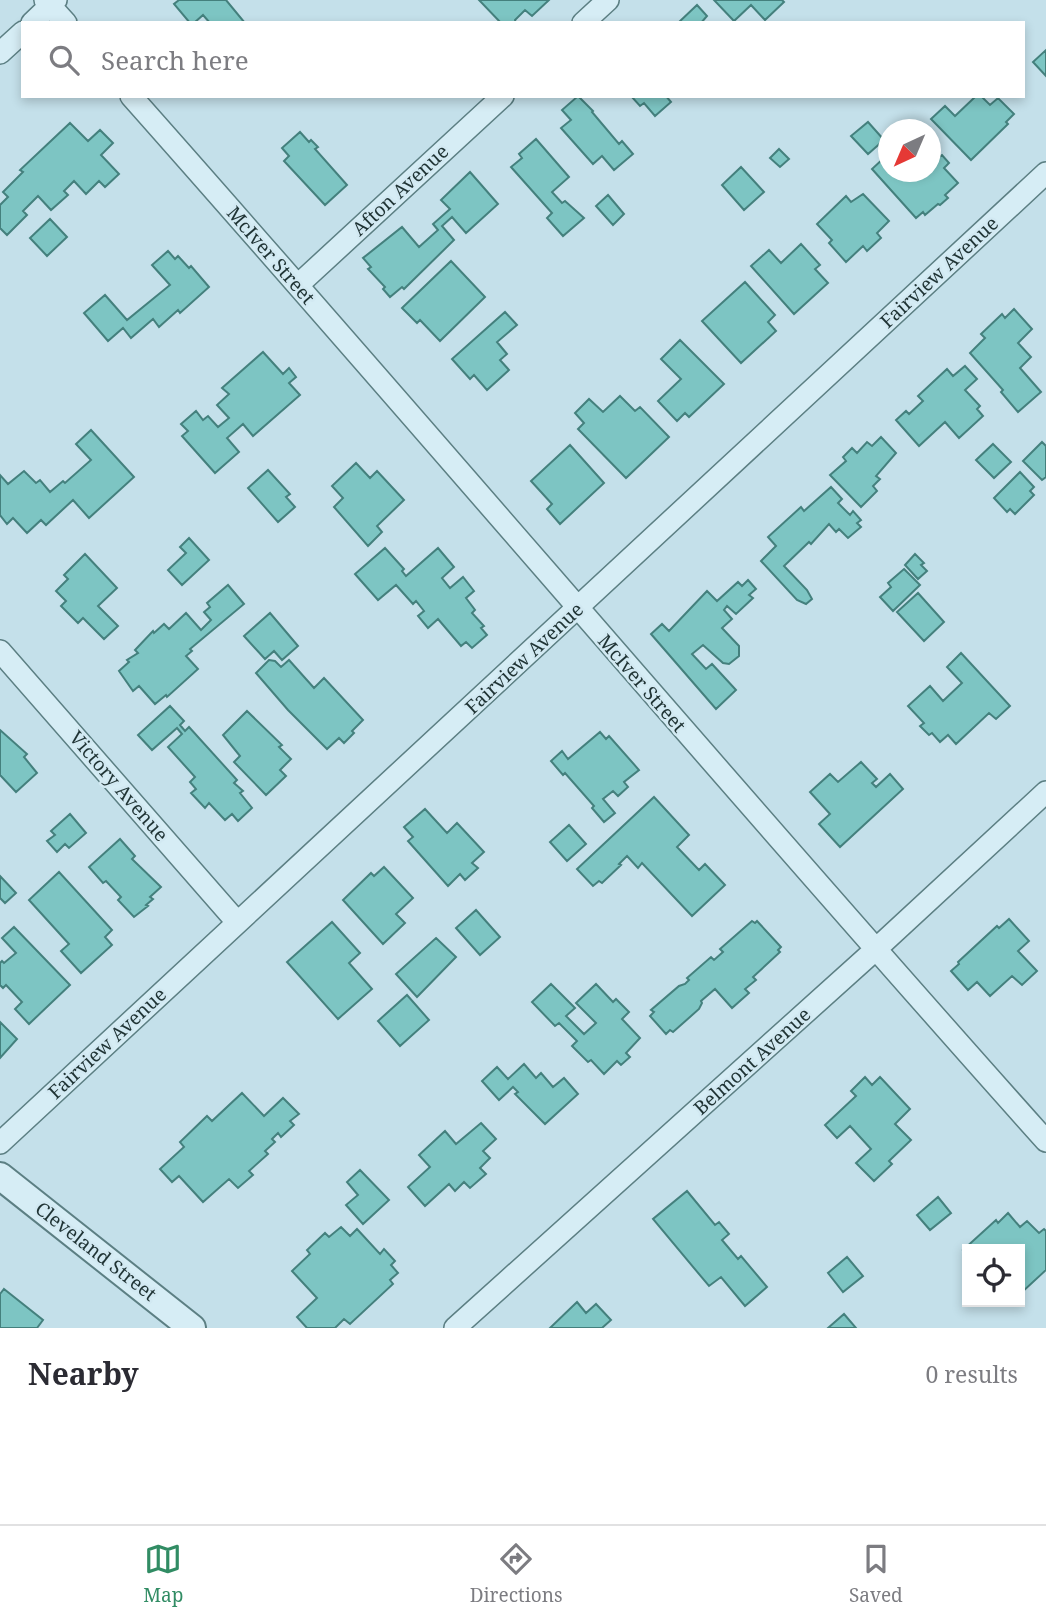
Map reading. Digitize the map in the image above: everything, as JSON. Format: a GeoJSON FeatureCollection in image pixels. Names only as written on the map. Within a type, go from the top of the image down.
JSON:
{"type":"FeatureCollection","features":[{"type":"Feature","properties":{"kind":"street"},"geometry":{"type":"LineString","coordinates":[[585,21],[608,0]]}},
{"type":"Feature","properties":{"kind":"street"},"geometry":{"type":"LineString","coordinates":[[35,21],[51,2],[64,21]]}},
{"type":"Feature","properties":{"kind":"street"},"geometry":{"type":"LineString","coordinates":[[0,53],[21,34]]}},
{"type":"Feature","properties":{"kind":"street","name":"McIver Street"},"geometry":{"type":"LineString","coordinates":[[133,98],[875,950],[1046,1141]]}},
{"type":"Feature","properties":{"kind":"street","name":"Afton Avenue"},"geometry":{"type":"LineString","coordinates":[[298,285],[501,98]]}},
{"type":"Feature","properties":{"kind":"street","name":"Fairview Avenue"},"geometry":{"type":"LineString","coordinates":[[0,1143],[1046,173]]}},
{"type":"Feature","properties":{"kind":"street","name":"Victory Avenue"},"geometry":{"type":"LineString","coordinates":[[0,651],[237,922]]}},
{"type":"Feature","properties":{"kind":"street","name":"Belmont Avenue"},"geometry":{"type":"LineString","coordinates":[[455,1328],[875,950],[1046,792]]}},
{"type":"Feature","properties":{"kind":"street","name":"Cleveland Street"},"geometry":{"type":"LineString","coordinates":[[0,1176],[192,1328]]}},
{"type":"Feature","properties":{"kind":"building"},"geometry":{"type":"Polygon","coordinates":[[[179,0],[226,0],[243,21],[208,21],[203,15],[196,21],[188,21],[174,4],[179,0]]]}},
{"type":"Feature","properties":{"kind":"building"},"geometry":{"type":"Polygon","coordinates":[[[479,0],[549,0],[532,16],[525,10],[515,21],[499,21],[479,0]]]}},
{"type":"Feature","properties":{"kind":"building"},"geometry":{"type":"Polygon","coordinates":[[[714,0],[784,2],[765,20],[751,5],[734,21],[714,0]]]}},
{"type":"Feature","properties":{"kind":"building"},"geometry":{"type":"Polygon","coordinates":[[[697,5],[707,16],[703,21],[680,21],[697,5]]]}},
{"type":"Feature","properties":{"kind":"building"},"geometry":{"type":"Polygon","coordinates":[[[1046,50],[1046,76],[1033,62],[1046,50]]]}},
{"type":"Feature","properties":{"kind":"building"},"geometry":{"type":"Polygon","coordinates":[[[576,98],[580,98],[619,144],[622,141],[633,154],[614,170],[602,156],[593,164],[561,128],[571,120],[562,110],[576,98]]]}},
{"type":"Feature","properties":{"kind":"building"},"geometry":{"type":"Polygon","coordinates":[[[633,98],[668,98],[671,102],[655,116],[644,103],[640,106],[633,98]]]}},
{"type":"Feature","properties":{"kind":"building"},"geometry":{"type":"Polygon","coordinates":[[[974,98],[983,98],[990,105],[998,98],[1014,114],[1006,122],[1008,124],[971,160],[941,129],[941,119],[931,119],[945,106],[955,116],[974,98]]]}},
{"type":"Feature","properties":{"kind":"building"},"geometry":{"type":"Polygon","coordinates":[[[868,122],[878,133],[878,145],[868,154],[851,136],[868,122]]]}},
{"type":"Feature","properties":{"kind":"building"},"geometry":{"type":"Polygon","coordinates":[[[70,123],[88,141],[100,130],[113,143],[101,155],[119,174],[105,187],[99,181],[86,194],[74,181],[64,191],[68,195],[51,210],[38,196],[23,211],[27,215],[7,235],[0,228],[0,205],[8,197],[3,192],[23,172],[20,170],[70,123]]]}},
{"type":"Feature","properties":{"kind":"building"},"geometry":{"type":"Polygon","coordinates":[[[300,132],[318,147],[315,149],[347,185],[325,205],[284,161],[289,156],[282,148],[300,132]]]}},
{"type":"Feature","properties":{"kind":"building"},"geometry":{"type":"Polygon","coordinates":[[[536,139],[569,177],[552,192],[562,203],[565,201],[584,218],[563,236],[547,218],[552,213],[511,167],[522,158],[519,154],[536,139]]]}},
{"type":"Feature","properties":{"kind":"building"},"geometry":{"type":"Polygon","coordinates":[[[779,149],[789,159],[780,167],[770,158],[779,149]]]}},
{"type":"Feature","properties":{"kind":"building"},"geometry":{"type":"Polygon","coordinates":[[[942,155],[949,163],[944,168],[958,183],[945,195],[948,198],[940,205],[916,218],[884,182],[941,182],[942,155]]]}},
{"type":"Feature","properties":{"kind":"building"},"geometry":{"type":"Polygon","coordinates":[[[878,163],[878,176],[872,169],[878,163]]]}},
{"type":"Feature","properties":{"kind":"building"},"geometry":{"type":"Polygon","coordinates":[[[741,167],[764,192],[744,210],[722,185],[741,167]]]}},
{"type":"Feature","properties":{"kind":"building"},"geometry":{"type":"Polygon","coordinates":[[[470,172],[498,204],[466,233],[452,217],[442,226],[454,240],[404,289],[402,287],[390,297],[383,289],[385,287],[368,269],[371,267],[363,258],[402,227],[419,247],[438,230],[433,224],[450,209],[441,200],[470,172]]]}},
{"type":"Feature","properties":{"kind":"building"},"geometry":{"type":"Polygon","coordinates":[[[863,194],[889,221],[877,233],[881,238],[867,251],[863,246],[846,262],[829,243],[832,240],[817,224],[846,196],[851,202],[863,194]]]}},
{"type":"Feature","properties":{"kind":"building"},"geometry":{"type":"Polygon","coordinates":[[[608,195],[624,214],[613,225],[596,206],[608,195]]]}},
{"type":"Feature","properties":{"kind":"building"},"geometry":{"type":"Polygon","coordinates":[[[50,219],[67,237],[47,256],[30,238],[50,219]]]}},
{"type":"Feature","properties":{"kind":"building"},"geometry":{"type":"Polygon","coordinates":[[[801,244],[820,265],[815,269],[828,283],[794,314],[751,266],[769,250],[781,263],[801,244]]]}},
{"type":"Feature","properties":{"kind":"building"},"geometry":{"type":"Polygon","coordinates":[[[168,251],[175,259],[178,256],[189,268],[191,266],[209,287],[180,313],[178,310],[159,327],[153,319],[131,338],[123,328],[108,341],[84,313],[105,295],[127,320],[170,285],[152,265],[168,251]]]}},
{"type":"Feature","properties":{"kind":"building"},"geometry":{"type":"Polygon","coordinates":[[[451,261],[485,297],[440,341],[420,320],[417,323],[402,308],[451,261]]]}},
{"type":"Feature","properties":{"kind":"building"},"geometry":{"type":"Polygon","coordinates":[[[745,282],[775,315],[768,322],[776,331],[741,363],[702,321],[745,282]]]}},
{"type":"Feature","properties":{"kind":"building"},"geometry":{"type":"Polygon","coordinates":[[[1014,309],[1032,329],[1018,343],[1031,357],[1020,368],[1041,392],[1018,412],[1001,392],[1003,390],[970,353],[985,338],[981,334],[1002,314],[1005,318],[1014,309]]]}},
{"type":"Feature","properties":{"kind":"building"},"geometry":{"type":"Polygon","coordinates":[[[505,312],[517,325],[497,342],[507,354],[500,360],[509,370],[487,390],[474,375],[470,379],[452,359],[505,312]]]}},
{"type":"Feature","properties":{"kind":"building"},"geometry":{"type":"Polygon","coordinates":[[[680,340],[724,384],[689,417],[685,413],[677,421],[658,401],[681,379],[661,359],[680,340]]]}},
{"type":"Feature","properties":{"kind":"building"},"geometry":{"type":"Polygon","coordinates":[[[263,352],[283,374],[289,368],[296,377],[289,383],[300,395],[253,436],[243,424],[227,438],[239,452],[215,473],[182,436],[188,431],[181,424],[196,411],[203,420],[208,416],[218,427],[229,418],[217,405],[229,394],[222,388],[263,352]]]}},
{"type":"Feature","properties":{"kind":"building"},"geometry":{"type":"Polygon","coordinates":[[[965,366],[977,379],[965,390],[980,406],[977,409],[983,416],[959,438],[945,422],[919,446],[896,420],[906,411],[909,414],[923,401],[918,396],[947,369],[953,376],[965,366]]]}},
{"type":"Feature","properties":{"kind":"building"},"geometry":{"type":"Polygon","coordinates":[[[620,396],[635,411],[640,407],[669,437],[626,478],[578,429],[584,423],[575,413],[589,399],[603,412],[620,396]]]}},
{"type":"Feature","properties":{"kind":"building"},"geometry":{"type":"Polygon","coordinates":[[[91,430],[134,477],[89,518],[73,500],[46,525],[41,520],[27,533],[13,518],[7,524],[0,515],[0,475],[8,484],[24,471],[36,483],[40,480],[50,492],[63,481],[65,483],[91,460],[76,444],[91,430]]]}},
{"type":"Feature","properties":{"kind":"building"},"geometry":{"type":"Polygon","coordinates":[[[881,437],[896,453],[876,476],[880,479],[873,486],[877,491],[861,507],[830,475],[846,461],[843,457],[852,448],[857,453],[867,442],[872,446],[881,437]]]}},
{"type":"Feature","properties":{"kind":"building"},"geometry":{"type":"Polygon","coordinates":[[[1042,442],[1046,446],[1046,477],[1042,480],[1023,461],[1042,442]]]}},
{"type":"Feature","properties":{"kind":"building"},"geometry":{"type":"Polygon","coordinates":[[[993,444],[1011,462],[994,478],[976,460],[993,444]]]}},
{"type":"Feature","properties":{"kind":"building"},"geometry":{"type":"Polygon","coordinates":[[[570,445],[604,483],[560,524],[547,509],[552,504],[531,481],[570,445]]]}},
{"type":"Feature","properties":{"kind":"building"},"geometry":{"type":"Polygon","coordinates":[[[356,463],[370,478],[377,471],[404,500],[377,526],[382,532],[368,546],[334,507],[343,498],[332,486],[356,463]]]}},
{"type":"Feature","properties":{"kind":"building"},"geometry":{"type":"Polygon","coordinates":[[[268,470],[290,494],[286,497],[295,507],[278,522],[248,488],[268,470]]]}},
{"type":"Feature","properties":{"kind":"building"},"geometry":{"type":"Polygon","coordinates":[[[1020,472],[1034,487],[1030,491],[1034,495],[1015,514],[1010,509],[1007,512],[994,498],[1020,472]]]}},
{"type":"Feature","properties":{"kind":"building"},"geometry":{"type":"Polygon","coordinates":[[[831,487],[842,499],[838,503],[850,515],[853,511],[861,520],[857,523],[861,527],[848,538],[839,529],[836,532],[829,524],[811,544],[809,542],[784,566],[807,590],[812,599],[806,604],[797,600],[761,561],[776,546],[768,537],[801,507],[804,511],[831,487]]]}},
{"type":"Feature","properties":{"kind":"building"},"geometry":{"type":"Polygon","coordinates":[[[189,538],[209,560],[182,585],[168,570],[186,553],[180,547],[189,538]]]}},
{"type":"Feature","properties":{"kind":"building"},"geometry":{"type":"Polygon","coordinates":[[[385,548],[404,569],[402,571],[406,576],[438,548],[454,567],[442,578],[450,588],[463,577],[474,591],[466,598],[475,610],[472,613],[484,626],[481,628],[487,635],[472,648],[466,642],[461,646],[438,619],[428,628],[418,616],[424,611],[416,601],[413,604],[396,585],[378,600],[355,574],[385,548]]]}},
{"type":"Feature","properties":{"kind":"building"},"geometry":{"type":"Polygon","coordinates":[[[85,554],[117,588],[98,606],[118,626],[104,639],[83,618],[78,623],[61,606],[66,601],[56,591],[68,579],[64,575],[85,554]]]}},
{"type":"Feature","properties":{"kind":"building"},"geometry":{"type":"Polygon","coordinates":[[[915,554],[924,563],[921,565],[927,571],[918,579],[905,565],[915,554]]]}},
{"type":"Feature","properties":{"kind":"building"},"geometry":{"type":"Polygon","coordinates":[[[904,569],[920,585],[893,611],[880,597],[891,587],[888,583],[904,569]]]}},
{"type":"Feature","properties":{"kind":"building"},"geometry":{"type":"Polygon","coordinates":[[[748,580],[756,589],[749,595],[753,598],[736,614],[727,606],[724,610],[732,619],[722,628],[739,646],[739,656],[729,664],[723,663],[703,645],[692,654],[706,669],[712,664],[736,690],[716,709],[651,634],[662,624],[669,631],[707,591],[717,601],[738,582],[742,586],[748,580]]]}},
{"type":"Feature","properties":{"kind":"building"},"geometry":{"type":"Polygon","coordinates":[[[228,585],[244,604],[190,649],[192,651],[186,656],[198,669],[167,697],[166,695],[155,704],[139,686],[133,691],[119,671],[129,662],[127,660],[138,653],[135,650],[153,631],[154,633],[164,624],[169,629],[186,613],[201,630],[211,620],[204,612],[210,607],[207,603],[228,585]]]}},
{"type":"Feature","properties":{"kind":"building"},"geometry":{"type":"Polygon","coordinates":[[[918,593],[944,622],[924,641],[897,612],[918,593]]]}},
{"type":"Feature","properties":{"kind":"building"},"geometry":{"type":"Polygon","coordinates":[[[270,613],[298,646],[282,660],[274,651],[265,659],[244,636],[270,613]]]}},
{"type":"Feature","properties":{"kind":"building"},"geometry":{"type":"Polygon","coordinates":[[[961,653],[1010,706],[996,719],[989,713],[956,744],[948,735],[940,742],[920,726],[924,723],[908,706],[930,686],[943,701],[962,683],[947,667],[961,653]]]}},
{"type":"Feature","properties":{"kind":"building"},"geometry":{"type":"Polygon","coordinates":[[[269,660],[275,661],[281,667],[289,660],[314,688],[324,678],[363,720],[352,731],[354,733],[344,743],[339,738],[327,749],[256,673],[269,660]]]}},
{"type":"Feature","properties":{"kind":"building"},"geometry":{"type":"Polygon","coordinates":[[[170,706],[184,721],[180,725],[185,731],[189,727],[237,780],[234,783],[243,791],[240,793],[252,808],[238,821],[232,814],[225,820],[209,803],[205,808],[191,793],[196,789],[190,782],[195,777],[168,747],[182,734],[177,728],[152,750],[138,735],[170,706]]]}},
{"type":"Feature","properties":{"kind":"building"},"geometry":{"type":"Polygon","coordinates":[[[247,711],[282,745],[279,747],[291,759],[280,770],[286,776],[266,795],[234,762],[240,756],[223,735],[247,711]]]}},
{"type":"Feature","properties":{"kind":"building"},"geometry":{"type":"Polygon","coordinates":[[[0,730],[27,754],[24,757],[37,773],[16,792],[0,775],[0,730]]]}},
{"type":"Feature","properties":{"kind":"building"},"geometry":{"type":"Polygon","coordinates":[[[600,732],[606,739],[609,736],[639,770],[624,782],[628,787],[618,796],[613,791],[603,799],[615,813],[604,822],[592,808],[594,806],[551,761],[562,751],[568,759],[600,732]]]}},
{"type":"Feature","properties":{"kind":"building"},"geometry":{"type":"Polygon","coordinates":[[[861,762],[877,779],[872,783],[876,787],[890,774],[903,789],[840,847],[819,824],[830,814],[810,792],[830,774],[838,782],[861,762]]]}},
{"type":"Feature","properties":{"kind":"building"},"geometry":{"type":"Polygon","coordinates":[[[654,797],[689,835],[677,847],[699,870],[705,864],[725,885],[692,916],[642,863],[638,868],[627,856],[602,883],[599,881],[593,886],[577,869],[654,797]]]}},
{"type":"Feature","properties":{"kind":"building"},"geometry":{"type":"Polygon","coordinates":[[[425,809],[447,833],[457,823],[484,852],[472,863],[478,868],[465,880],[460,874],[448,886],[408,841],[413,837],[404,827],[425,809]]]}},
{"type":"Feature","properties":{"kind":"building"},"geometry":{"type":"Polygon","coordinates":[[[70,814],[86,833],[69,848],[65,844],[57,852],[47,841],[55,835],[51,831],[70,814]]]}},
{"type":"Feature","properties":{"kind":"building"},"geometry":{"type":"Polygon","coordinates":[[[569,825],[586,844],[567,861],[550,842],[569,825]]]}},
{"type":"Feature","properties":{"kind":"building"},"geometry":{"type":"Polygon","coordinates":[[[120,839],[135,856],[132,859],[161,887],[150,897],[153,899],[146,905],[148,906],[134,917],[118,900],[121,897],[89,867],[120,839]]]}},
{"type":"Feature","properties":{"kind":"building"},"geometry":{"type":"Polygon","coordinates":[[[384,867],[413,898],[396,914],[405,923],[383,944],[343,900],[371,873],[374,876],[384,867]]]}},
{"type":"Feature","properties":{"kind":"building"},"geometry":{"type":"Polygon","coordinates":[[[59,872],[112,930],[105,937],[112,945],[81,973],[61,951],[69,944],[29,900],[59,872]]]}},
{"type":"Feature","properties":{"kind":"building"},"geometry":{"type":"Polygon","coordinates":[[[0,876],[16,893],[5,903],[0,898],[0,876]]]}},
{"type":"Feature","properties":{"kind":"building"},"geometry":{"type":"Polygon","coordinates":[[[476,910],[500,937],[480,955],[456,928],[476,910]]]}},
{"type":"Feature","properties":{"kind":"building"},"geometry":{"type":"Polygon","coordinates":[[[1009,919],[1029,941],[1018,951],[1037,971],[1022,985],[1012,976],[990,996],[977,982],[968,990],[951,971],[997,926],[999,928],[1009,919]]]}},
{"type":"Feature","properties":{"kind":"building"},"geometry":{"type":"Polygon","coordinates":[[[752,921],[757,921],[781,947],[778,950],[780,952],[753,977],[756,980],[745,989],[749,993],[732,1008],[715,989],[701,1001],[699,1009],[673,1032],[670,1030],[666,1034],[650,1016],[654,1012],[651,1010],[685,984],[689,980],[687,978],[711,957],[714,960],[723,952],[720,949],[752,921]]]}},
{"type":"Feature","properties":{"kind":"building"},"geometry":{"type":"Polygon","coordinates":[[[332,922],[360,953],[349,963],[372,989],[338,1019],[287,962],[332,922]]]}},
{"type":"Feature","properties":{"kind":"building"},"geometry":{"type":"Polygon","coordinates":[[[14,927],[70,985],[29,1024],[15,1009],[22,1002],[6,985],[3,988],[0,985],[0,963],[4,963],[16,953],[2,938],[14,927]]]}},
{"type":"Feature","properties":{"kind":"building"},"geometry":{"type":"Polygon","coordinates":[[[436,938],[456,957],[417,997],[396,974],[436,938]]]}},
{"type":"Feature","properties":{"kind":"building"},"geometry":{"type":"Polygon","coordinates":[[[551,984],[575,1008],[566,1016],[584,1034],[596,1023],[576,1003],[596,984],[613,1002],[616,999],[629,1012],[622,1019],[640,1038],[626,1053],[630,1057],[621,1065],[617,1061],[604,1074],[591,1060],[588,1062],[572,1046],[577,1041],[559,1023],[555,1026],[532,1002],[551,984]]]}},
{"type":"Feature","properties":{"kind":"building"},"geometry":{"type":"Polygon","coordinates":[[[407,995],[429,1020],[400,1046],[378,1021],[407,995]]]}},
{"type":"Feature","properties":{"kind":"building"},"geometry":{"type":"Polygon","coordinates":[[[0,1022],[17,1039],[0,1058],[0,1022]]]}},
{"type":"Feature","properties":{"kind":"building"},"geometry":{"type":"Polygon","coordinates":[[[524,1064],[536,1078],[541,1073],[553,1087],[564,1078],[578,1094],[545,1124],[515,1094],[518,1092],[513,1087],[499,1100],[482,1081],[497,1067],[508,1079],[524,1064]]]}},
{"type":"Feature","properties":{"kind":"building"},"geometry":{"type":"Polygon","coordinates":[[[865,1077],[872,1085],[880,1077],[910,1109],[895,1124],[911,1140],[889,1161],[892,1164],[874,1181],[856,1163],[871,1149],[850,1126],[837,1138],[825,1125],[856,1096],[851,1091],[865,1077]]]}},
{"type":"Feature","properties":{"kind":"building"},"geometry":{"type":"Polygon","coordinates":[[[242,1093],[264,1116],[283,1098],[299,1114],[290,1121],[294,1125],[281,1137],[278,1133],[272,1139],[275,1142],[265,1151],[268,1154],[249,1171],[253,1175],[238,1188],[229,1179],[203,1202],[179,1176],[172,1182],[160,1169],[184,1147],[180,1142],[207,1116],[212,1121],[242,1093]]]}},
{"type":"Feature","properties":{"kind":"building"},"geometry":{"type":"Polygon","coordinates":[[[481,1123],[496,1139],[483,1151],[490,1158],[480,1168],[486,1174],[470,1188],[464,1182],[455,1191],[449,1184],[425,1206],[408,1187],[430,1167],[419,1155],[445,1131],[456,1144],[481,1123]]]}},
{"type":"Feature","properties":{"kind":"building"},"geometry":{"type":"Polygon","coordinates":[[[360,1170],[389,1200],[363,1224],[346,1205],[358,1195],[347,1182],[360,1170]]]}},
{"type":"Feature","properties":{"kind":"building"},"geometry":{"type":"Polygon","coordinates":[[[687,1191],[715,1225],[719,1222],[729,1234],[722,1240],[738,1259],[741,1256],[767,1287],[745,1306],[721,1277],[709,1286],[653,1219],[687,1191]]]}},
{"type":"Feature","properties":{"kind":"building"},"geometry":{"type":"Polygon","coordinates":[[[938,1197],[951,1213],[930,1230],[917,1215],[938,1197]]]}},
{"type":"Feature","properties":{"kind":"building"},"geometry":{"type":"Polygon","coordinates":[[[1008,1213],[1020,1227],[1027,1221],[1039,1233],[1044,1229],[1046,1231],[1046,1270],[1025,1289],[1025,1244],[970,1244],[996,1220],[998,1223],[1008,1213]]]}},
{"type":"Feature","properties":{"kind":"building"},"geometry":{"type":"Polygon","coordinates":[[[341,1227],[350,1236],[357,1229],[380,1254],[384,1249],[395,1261],[391,1265],[398,1273],[390,1280],[393,1284],[350,1324],[344,1319],[335,1328],[307,1328],[297,1317],[317,1298],[292,1271],[310,1254],[307,1250],[325,1233],[329,1237],[341,1227]]]}},
{"type":"Feature","properties":{"kind":"building"},"geometry":{"type":"Polygon","coordinates":[[[847,1257],[863,1276],[843,1292],[828,1273],[847,1257]]]}},
{"type":"Feature","properties":{"kind":"building"},"geometry":{"type":"Polygon","coordinates":[[[4,1289],[43,1320],[37,1328],[0,1328],[0,1294],[4,1289]]]}},
{"type":"Feature","properties":{"kind":"building"},"geometry":{"type":"Polygon","coordinates":[[[577,1302],[586,1313],[596,1304],[611,1320],[602,1328],[550,1328],[577,1302]]]}},
{"type":"Feature","properties":{"kind":"building"},"geometry":{"type":"Polygon","coordinates":[[[844,1314],[856,1328],[828,1328],[844,1314]]]}}]}
